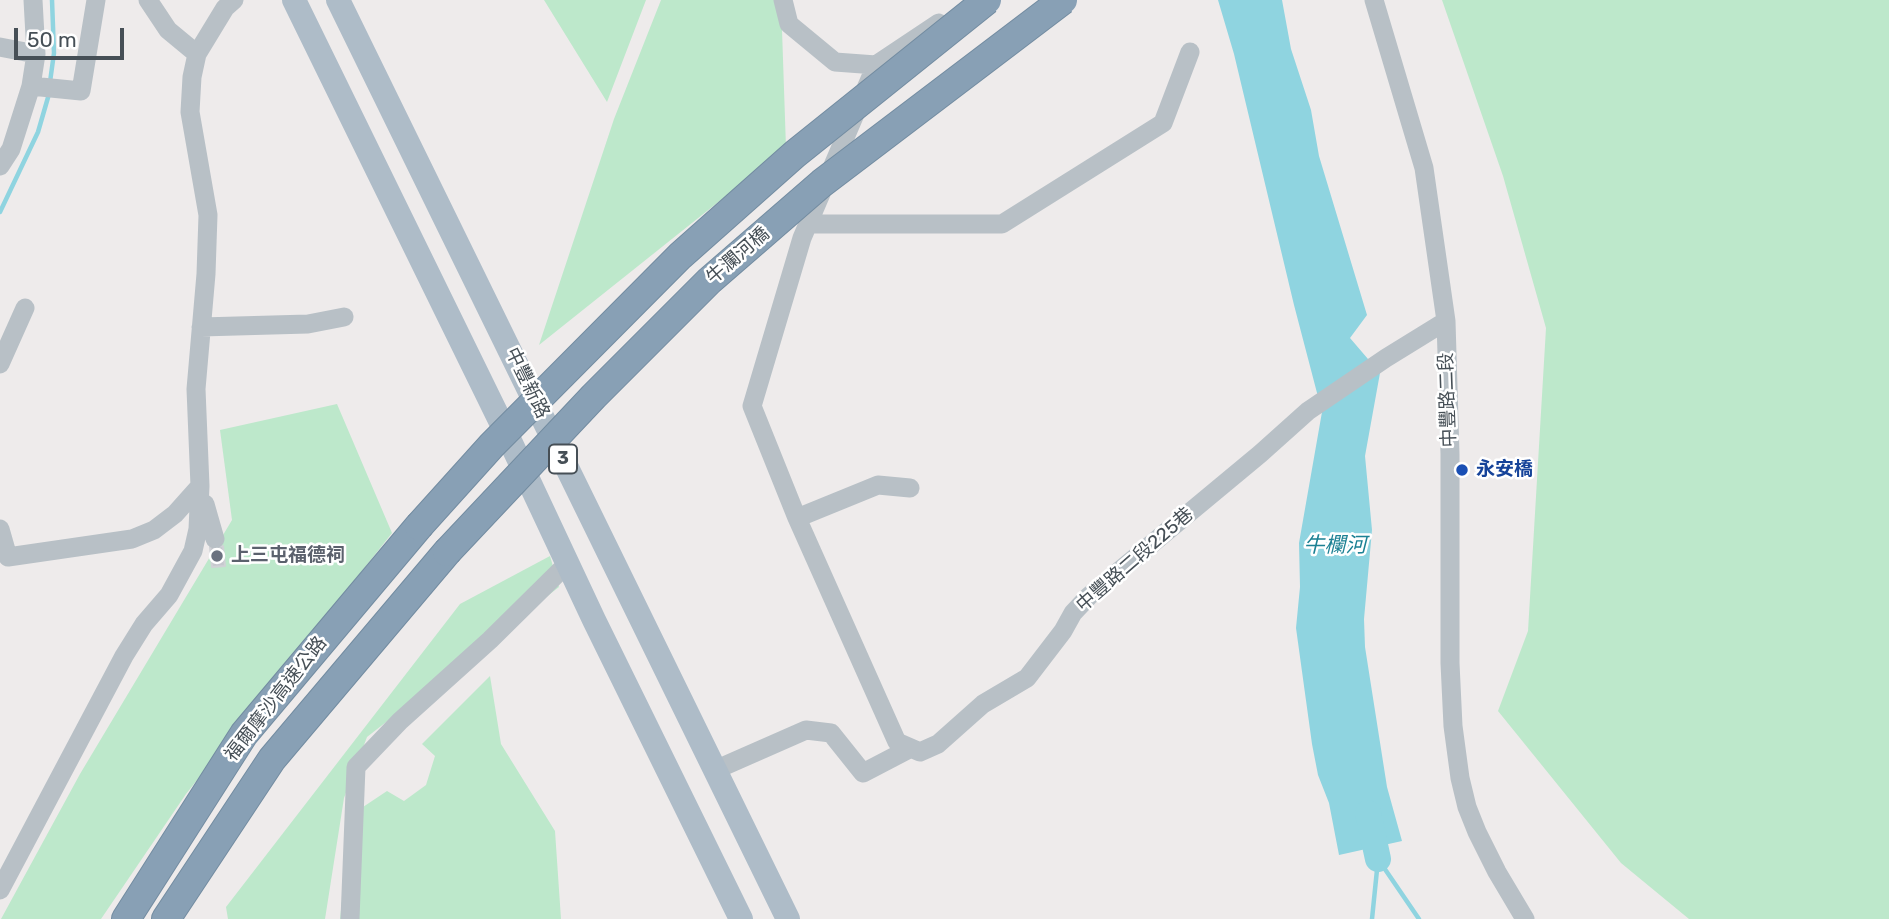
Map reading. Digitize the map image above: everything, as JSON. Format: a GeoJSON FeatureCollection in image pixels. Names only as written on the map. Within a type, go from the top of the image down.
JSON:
{"type":"FeatureCollection","features":[{"type":"Feature","properties":{"kind":"highway","name":"牛瀾河橋"},"geometry":{"type":"LineString","coordinates":[[419,526],[492,446],[680,256],[795,154],[987,0]]}},
{"type":"Feature","properties":{"kind":"highway","name":"牛瀾河橋"},"geometry":{"type":"LineString","coordinates":[[447,552],[594,396],[709,281],[822,183],[1063,0]]}},
{"type":"Feature","properties":{"kind":"highway","name":"福爾摩沙高速公路"},"geometry":{"type":"LineString","coordinates":[[126,919],[244,734],[419,526]]}},
{"type":"Feature","properties":{"kind":"highway","name":"福爾摩沙高速公路"},"geometry":{"type":"LineString","coordinates":[[171,913],[272,759],[447,552]]}},
{"type":"Feature","properties":{"kind":"main road","name":"3"},"geometry":{"type":"LineString","coordinates":[[294,0],[741,919]]}},
{"type":"Feature","properties":{"kind":"main road","name":"中豐新路"},"geometry":{"type":"LineString","coordinates":[[338,0],[788,919]]}},
{"type":"Feature","properties":{"kind":"main road"},"geometry":{"type":"LineString","coordinates":[[517,455],[548,427]]}},
{"type":"Feature","properties":{"kind":"street"},"geometry":{"type":"LineString","coordinates":[[0,166],[11,149],[31,86],[36,54],[33,0]]}},
{"type":"Feature","properties":{"kind":"street"},"geometry":{"type":"LineString","coordinates":[[31,86],[81,91],[96,0]]}},
{"type":"Feature","properties":{"kind":"street"},"geometry":{"type":"LineString","coordinates":[[148,0],[168,30],[197,54]]}},
{"type":"Feature","properties":{"kind":"street"},"geometry":{"type":"LineString","coordinates":[[0,890],[124,656],[144,624],[169,595],[193,551],[198,529],[200,486],[196,389],[208,215],[190,112],[192,77],[197,54],[225,8],[234,0]]}},
{"type":"Feature","properties":{"kind":"street"},"geometry":{"type":"LineString","coordinates":[[783,0],[789,24],[835,62],[876,65]]}},
{"type":"Feature","properties":{"kind":"street"},"geometry":{"type":"LineString","coordinates":[[909,749],[897,742],[797,518],[752,405],[802,238],[876,65],[971,0]]}},
{"type":"Feature","properties":{"kind":"street","name":"中豐路二段"},"geometry":{"type":"LineString","coordinates":[[1374,0],[1424,169],[1446,321],[1453,726],[1467,807],[1496,872],[1525,919]]}},
{"type":"Feature","properties":{"kind":"street"},"geometry":{"type":"LineString","coordinates":[[0,47],[36,54]]}},
{"type":"Feature","properties":{"kind":"street"},"geometry":{"type":"LineString","coordinates":[[808,224],[1002,224],[1163,123],[1191,52]]}},
{"type":"Feature","properties":{"kind":"street"},"geometry":{"type":"LineString","coordinates":[[0,364],[25,308]]}},
{"type":"Feature","properties":{"kind":"street"},"geometry":{"type":"LineString","coordinates":[[201,327],[308,324],[344,317]]}},
{"type":"Feature","properties":{"kind":"street","name":"中豐路二段225巷"},"geometry":{"type":"LineString","coordinates":[[715,770],[806,730],[831,733],[863,774],[909,749],[920,752],[929,749],[983,704],[1027,678],[1063,631],[1073,613],[1089,596],[1308,411],[1446,321]]}},
{"type":"Feature","properties":{"kind":"street"},"geometry":{"type":"LineString","coordinates":[[797,518],[878,485],[910,488]]}},
{"type":"Feature","properties":{"kind":"street"},"geometry":{"type":"LineString","coordinates":[[0,529],[8,557],[132,539],[153,530],[175,514],[200,486]]}},
{"type":"Feature","properties":{"kind":"street"},"geometry":{"type":"LineString","coordinates":[[200,486],[215,539]]}},
{"type":"Feature","properties":{"kind":"street"},"geometry":{"type":"LineString","coordinates":[[350,919],[356,767],[568,564]]}},
{"type":"Feature","properties":{"kind":"street"},"geometry":{"type":"LineString","coordinates":[[0,873],[26,841]]}},
{"type":"Feature","properties":{"kind":"green space"},"geometry":{"type":"Polygon","coordinates":[[[544,0],[646,0],[607,102],[544,0]]]}},
{"type":"Feature","properties":{"kind":"green space"},"geometry":{"type":"Polygon","coordinates":[[[661,0],[781,0],[786,148],[539,345],[614,119],[661,0]]]}},
{"type":"Feature","properties":{"kind":"green space"},"geometry":{"type":"Polygon","coordinates":[[[1442,0],[1889,0],[1889,919],[1689,919],[1621,863],[1498,711],[1528,631],[1546,328],[1503,176],[1442,0]]]}},
{"type":"Feature","properties":{"kind":"green space"},"geometry":{"type":"Polygon","coordinates":[[[337,404],[392,533],[186,794],[101,919],[1,919],[80,774],[232,520],[220,430],[337,404]]]}},
{"type":"Feature","properties":{"kind":"green space"},"geometry":{"type":"Polygon","coordinates":[[[550,556],[559,587],[367,737],[344,798],[325,919],[228,919],[226,907],[460,604],[550,556]]]}},
{"type":"Feature","properties":{"kind":"green space"},"geometry":{"type":"Polygon","coordinates":[[[490,676],[501,744],[555,831],[561,919],[340,919],[351,815],[387,791],[404,801],[426,785],[435,756],[422,744],[490,676]]]}},
{"type":"Feature","properties":{"kind":"water","name":"牛欄河"},"geometry":{"type":"Polygon","coordinates":[[[1218,0],[1282,0],[1291,49],[1311,110],[1319,156],[1367,315],[1350,338],[1380,373],[1365,456],[1372,530],[1364,619],[1365,647],[1387,787],[1402,841],[1339,855],[1329,803],[1318,775],[1312,744],[1296,628],[1300,587],[1299,543],[1322,412],[1234,54],[1218,0]]]}},
{"type":"Feature","properties":{"kind":"building","name":"上三屯福德祠"},"geometry":{"type":"Polygon","coordinates":[[[223,546],[225,566],[212,567],[210,547],[223,546]]]}},
{"type":"Feature","properties":{"kind":"waterway"},"geometry":{"type":"LineString","coordinates":[[50,82],[54,53],[52,0]]}},
{"type":"Feature","properties":{"kind":"waterway"},"geometry":{"type":"LineString","coordinates":[[0,212],[38,132],[49,94]]}},
{"type":"Feature","properties":{"kind":"waterway","name":"牛欄河"},"geometry":{"type":"LineString","coordinates":[[1368,813],[1378,859]]}},
{"type":"Feature","properties":{"kind":"waterway"},"geometry":{"type":"LineString","coordinates":[[1378,859],[1419,919]]}},
{"type":"Feature","properties":{"kind":"waterway","name":"牛欄河"},"geometry":{"type":"LineString","coordinates":[[1372,919],[1378,860]]}},
{"type":"Feature","properties":{"kind":"place","name":"永安橋"},"geometry":{"type":"Point","coordinates":[1462,470]}},
{"type":"Feature","properties":{"kind":"place","name":"上三屯福德祠"},"geometry":{"type":"Point","coordinates":[217,556]}}]}
